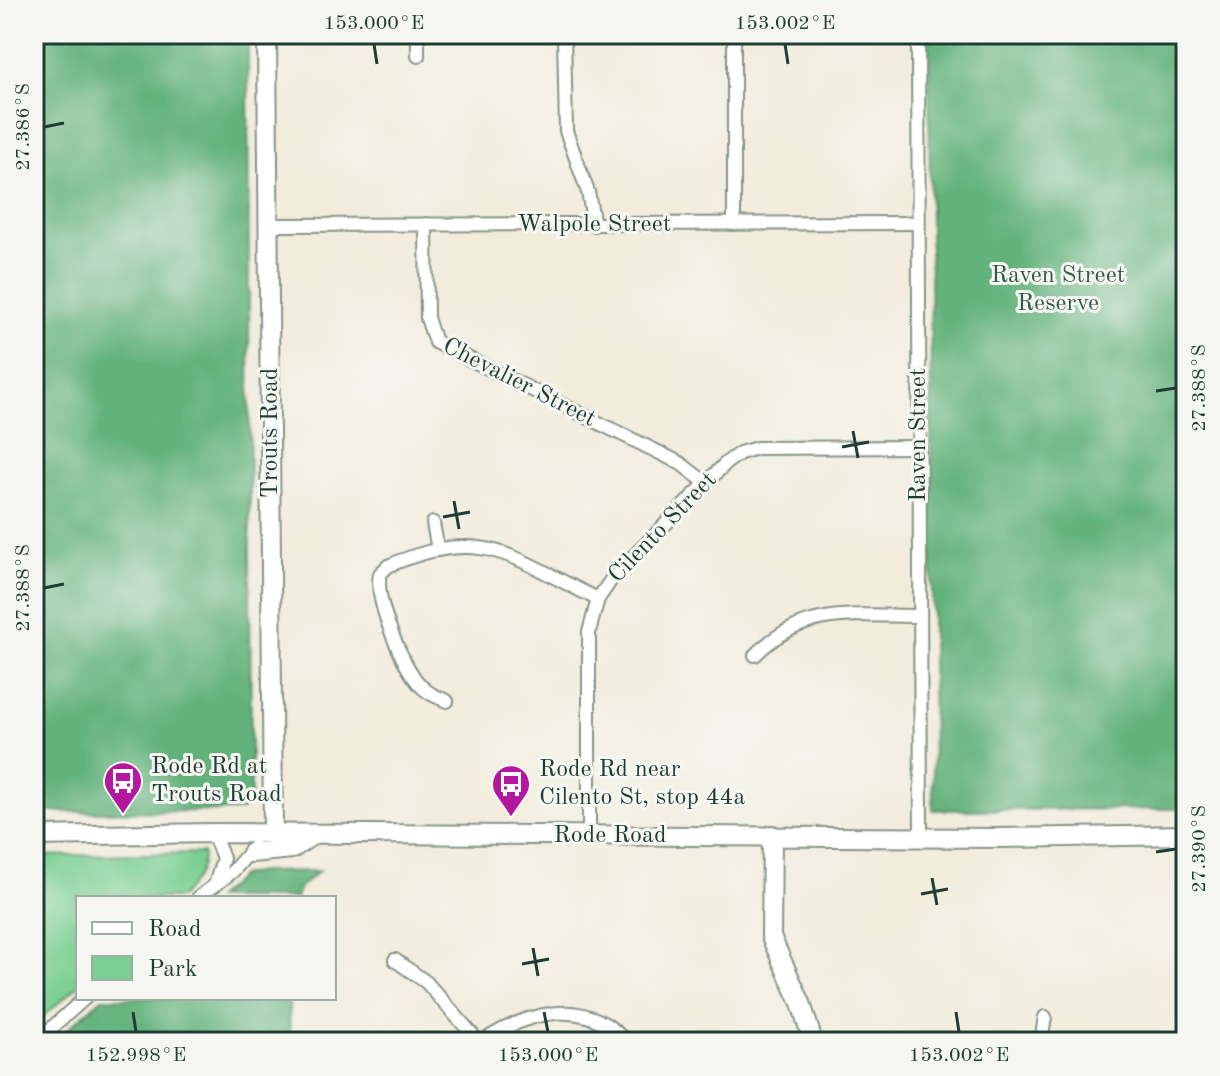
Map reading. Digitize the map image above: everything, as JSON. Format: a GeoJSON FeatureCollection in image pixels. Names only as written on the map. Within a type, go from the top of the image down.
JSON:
{"type":"FeatureCollection","features":[{"type":"Feature","properties":{"kind":"main road","name":"Trouts Road"},"geometry":{"type":"LineString","coordinates":[[265,833],[270,225],[267,34]]}},
{"type":"Feature","properties":{"kind":"main road","name":"Rode Road"},"geometry":{"type":"LineString","coordinates":[[34,836],[213,833],[921,837],[1186,835]]}},
{"type":"Feature","properties":{"kind":"main road"},"geometry":{"type":"LineString","coordinates":[[251,853],[292,849],[314,834]]}},
{"type":"Feature","properties":{"kind":"main road"},"geometry":{"type":"LineString","coordinates":[[772,835],[771,937],[801,1003],[813,1042]]}},
{"type":"Feature","properties":{"kind":"street"},"geometry":{"type":"LineString","coordinates":[[418,34],[418,56]]}},
{"type":"Feature","properties":{"kind":"street"},"geometry":{"type":"LineString","coordinates":[[564,34],[566,131],[588,192],[594,225]]}},
{"type":"Feature","properties":{"kind":"street"},"geometry":{"type":"LineString","coordinates":[[734,34],[734,224]]}},
{"type":"Feature","properties":{"kind":"street","name":"Raven Street"},"geometry":{"type":"LineString","coordinates":[[918,34],[921,837]]}},
{"type":"Feature","properties":{"kind":"street","name":"Walpole Street"},"geometry":{"type":"LineString","coordinates":[[270,225],[918,223]]}},
{"type":"Feature","properties":{"kind":"street","name":"Chevalier Street"},"geometry":{"type":"LineString","coordinates":[[426,224],[427,318],[435,342],[680,463],[706,483]]}},
{"type":"Feature","properties":{"kind":"street","name":"Cilento Street"},"geometry":{"type":"LineString","coordinates":[[589,836],[589,632],[598,599],[613,577],[732,458],[757,448],[919,447]]}},
{"type":"Feature","properties":{"kind":"street"},"geometry":{"type":"LineString","coordinates":[[433,523],[438,550]]}},
{"type":"Feature","properties":{"kind":"street"},"geometry":{"type":"LineString","coordinates":[[447,701],[421,686],[402,658],[379,584],[380,574],[388,566],[465,545],[490,548],[598,599]]}},
{"type":"Feature","properties":{"kind":"street"},"geometry":{"type":"LineString","coordinates":[[755,655],[785,629],[807,620],[919,616]]}},
{"type":"Feature","properties":{"kind":"street"},"geometry":{"type":"LineString","coordinates":[[213,833],[223,858],[216,882]]}},
{"type":"Feature","properties":{"kind":"street","name":"Trouts Road"},"geometry":{"type":"LineString","coordinates":[[200,896],[232,872],[265,833]]}},
{"type":"Feature","properties":{"kind":"street"},"geometry":{"type":"LineString","coordinates":[[395,960],[426,982],[480,1042],[514,1023],[560,1011],[601,1021],[626,1042]]}},
{"type":"Feature","properties":{"kind":"street"},"geometry":{"type":"LineString","coordinates":[[36,1042],[83,1000]]}},
{"type":"Feature","properties":{"kind":"street"},"geometry":{"type":"LineString","coordinates":[[1041,1042],[1045,1017]]}},
{"type":"Feature","properties":{"kind":"green space"},"geometry":{"type":"Polygon","coordinates":[[[34,34],[248,34],[251,798],[244,809],[237,811],[34,812],[34,34]]]}},
{"type":"Feature","properties":{"kind":"green space","name":"Raven Street Reserve"},"geometry":{"type":"Polygon","coordinates":[[[929,34],[1186,34],[1186,809],[933,810],[929,34]]]}},
{"type":"Feature","properties":{"kind":"green space"},"geometry":{"type":"Polygon","coordinates":[[[203,853],[203,860],[193,882],[181,896],[76,896],[76,988],[34,1024],[34,856],[203,853]]]}},
{"type":"Feature","properties":{"kind":"green space"},"geometry":{"type":"Polygon","coordinates":[[[319,871],[299,888],[297,896],[218,896],[241,876],[259,872],[319,871]]]}},
{"type":"Feature","properties":{"kind":"green space"},"geometry":{"type":"Polygon","coordinates":[[[100,1000],[289,1000],[290,1042],[53,1042],[100,1000]]]}},
{"type":"Feature","properties":{"kind":"place","name":"Rode Rd at Trouts Road"},"geometry":{"type":"Point","coordinates":[123,815]}},
{"type":"Feature","properties":{"kind":"place","name":"Rode Rd near Cilento St, stop 44a"},"geometry":{"type":"Point","coordinates":[511,818]}}]}
